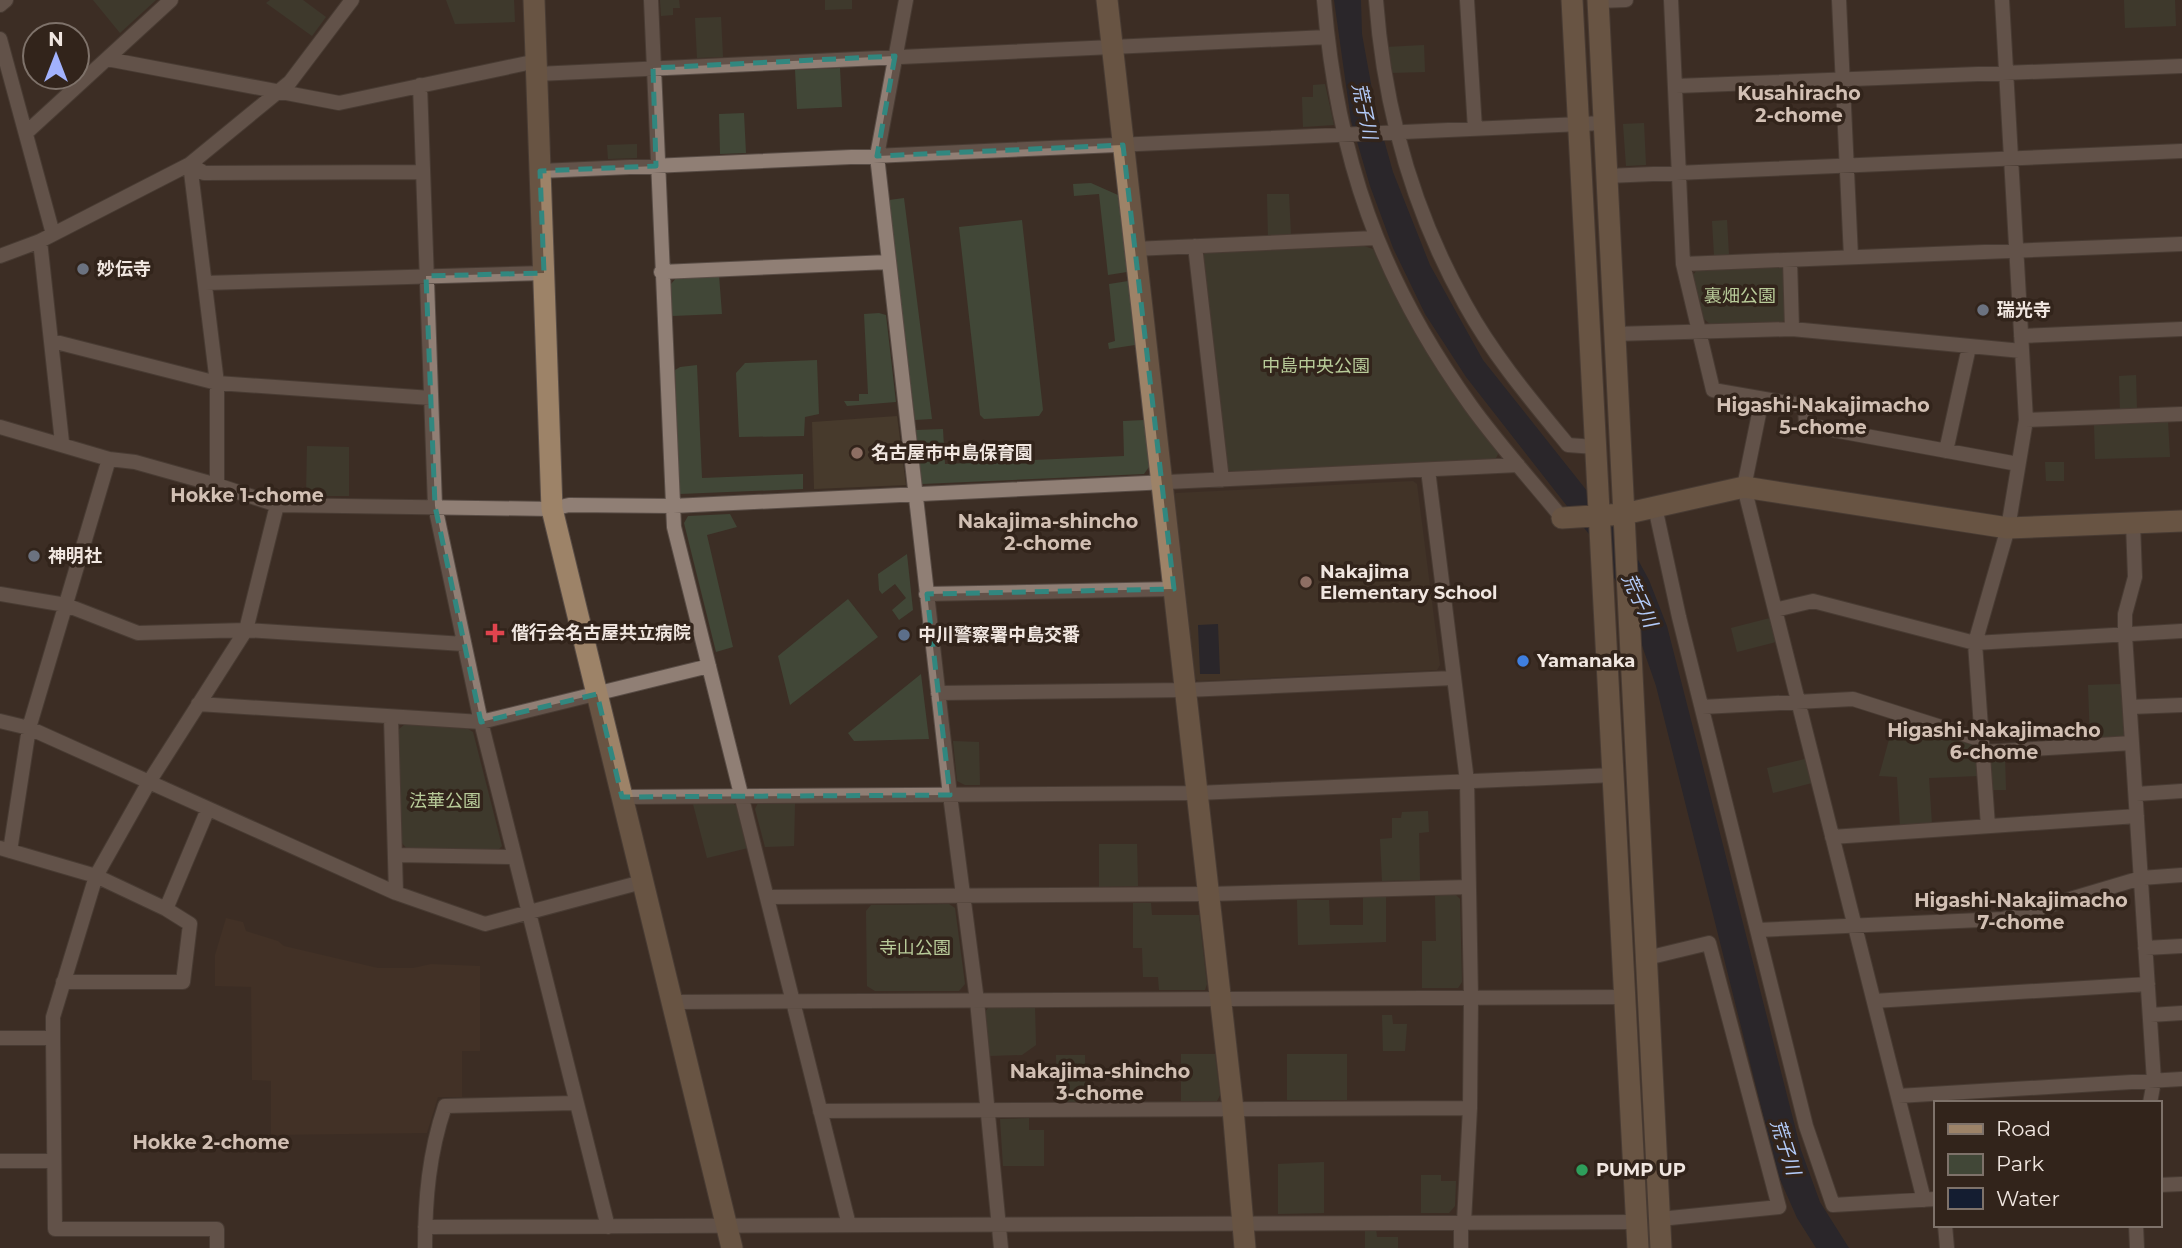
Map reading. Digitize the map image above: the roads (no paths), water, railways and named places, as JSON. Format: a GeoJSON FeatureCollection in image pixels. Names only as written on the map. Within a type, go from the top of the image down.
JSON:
{"type":"FeatureCollection","features":[{"type":"Feature","properties":{"kind":"street"},"geometry":{"type":"LineString","coordinates":[[0,5],[6,0]]}},
{"type":"Feature","properties":{"kind":"street"},"geometry":{"type":"LineString","coordinates":[[27,131],[171,0]]}},
{"type":"Feature","properties":{"kind":"street"},"geometry":{"type":"LineString","coordinates":[[0,256],[47,237],[190,164],[281,91],[352,0]]}},
{"type":"Feature","properties":{"kind":"street"},"geometry":{"type":"LineString","coordinates":[[534,0],[552,509],[732,1248]]}},
{"type":"Feature","properties":{"kind":"street"},"geometry":{"type":"LineString","coordinates":[[650,0],[674,527],[849,1225]]}},
{"type":"Feature","properties":{"kind":"street"},"geometry":{"type":"LineString","coordinates":[[906,0],[877,156],[926,594],[977,1000],[1001,1225],[1001,1248]]}},
{"type":"Feature","properties":{"kind":"street"},"geometry":{"type":"LineString","coordinates":[[1107,0],[1233,1109],[1245,1248]]}},
{"type":"Feature","properties":{"kind":"street"},"geometry":{"type":"LineString","coordinates":[[1324,0],[1327,37],[1357,189],[1375,238],[1424,337],[1473,409],[1565,518],[1612,516],[1744,487],[2008,528],[2182,521]]}},
{"type":"Feature","properties":{"kind":"street"},"geometry":{"type":"LineString","coordinates":[[1376,0],[1393,134],[1429,232],[1465,305],[1507,369],[1568,445],[1595,447]]}},
{"type":"Feature","properties":{"kind":"street"},"geometry":{"type":"LineString","coordinates":[[1467,0],[1475,130]]}},
{"type":"Feature","properties":{"kind":"street"},"geometry":{"type":"LineString","coordinates":[[1572,0],[1595,447],[1612,516],[1629,622],[1661,1248]]}},
{"type":"Feature","properties":{"kind":"street"},"geometry":{"type":"LineString","coordinates":[[1626,0],[1598,1],[1615,334],[1612,516],[1602,565],[1637,1248]]}},
{"type":"Feature","properties":{"kind":"street"},"geometry":{"type":"LineString","coordinates":[[1671,0],[1683,264],[1713,390],[1805,406],[1806,425],[2018,464]]}},
{"type":"Feature","properties":{"kind":"street"},"geometry":{"type":"LineString","coordinates":[[1839,0],[1852,257]]}},
{"type":"Feature","properties":{"kind":"street"},"geometry":{"type":"LineString","coordinates":[[1988,826],[1975,643],[2008,528],[2026,420],[2002,0]]}},
{"type":"Feature","properties":{"kind":"street"},"geometry":{"type":"LineString","coordinates":[[107,59],[340,103],[419,85],[537,67],[653,68],[1327,37]]}},
{"type":"Feature","properties":{"kind":"street"},"geometry":{"type":"LineString","coordinates":[[0,39],[5,78],[27,131],[47,237],[52,341],[62,442]]}},
{"type":"Feature","properties":{"kind":"street"},"geometry":{"type":"LineString","coordinates":[[1676,86],[2182,66]]}},
{"type":"Feature","properties":{"kind":"street"},"geometry":{"type":"LineString","coordinates":[[419,85],[435,506],[481,722],[608,1227]]}},
{"type":"Feature","properties":{"kind":"street"},"geometry":{"type":"LineString","coordinates":[[541,172],[1604,123]]}},
{"type":"Feature","properties":{"kind":"street"},"geometry":{"type":"LineString","coordinates":[[1607,176],[2182,151]]}},
{"type":"Feature","properties":{"kind":"street"},"geometry":{"type":"LineString","coordinates":[[190,164],[204,173],[422,172]]}},
{"type":"Feature","properties":{"kind":"street"},"geometry":{"type":"LineString","coordinates":[[190,164],[217,383],[217,485]]}},
{"type":"Feature","properties":{"kind":"street"},"geometry":{"type":"LineString","coordinates":[[1134,249],[1375,238]]}},
{"type":"Feature","properties":{"kind":"street"},"geometry":{"type":"LineString","coordinates":[[1683,264],[2182,244]]}},
{"type":"Feature","properties":{"kind":"street"},"geometry":{"type":"LineString","coordinates":[[1195,246],[1222,480]]}},
{"type":"Feature","properties":{"kind":"street"},"geometry":{"type":"LineString","coordinates":[[1790,260],[1792,329]]}},
{"type":"Feature","properties":{"kind":"street"},"geometry":{"type":"LineString","coordinates":[[661,272],[889,262]]}},
{"type":"Feature","properties":{"kind":"street"},"geometry":{"type":"LineString","coordinates":[[205,282],[544,273]]}},
{"type":"Feature","properties":{"kind":"street"},"geometry":{"type":"LineString","coordinates":[[1615,334],[1792,329],[2022,351]]}},
{"type":"Feature","properties":{"kind":"street"},"geometry":{"type":"LineString","coordinates":[[2021,336],[2182,329]]}},
{"type":"Feature","properties":{"kind":"street"},"geometry":{"type":"LineString","coordinates":[[52,341],[217,383],[431,398]]}},
{"type":"Feature","properties":{"kind":"street"},"geometry":{"type":"LineString","coordinates":[[1946,451],[1969,347]]}},
{"type":"Feature","properties":{"kind":"street"},"geometry":{"type":"LineString","coordinates":[[1655,507],[1806,1126],[1833,1206],[1930,1200],[1898,1096],[1744,487],[1762,399]]}},
{"type":"Feature","properties":{"kind":"street"},"geometry":{"type":"LineString","coordinates":[[2026,420],[2182,414]]}},
{"type":"Feature","properties":{"kind":"street"},"geometry":{"type":"LineString","coordinates":[[0,427],[62,442],[109,459],[135,462],[217,485],[277,505],[552,509],[569,505],[673,506],[1518,465]]}},
{"type":"Feature","properties":{"kind":"street"},"geometry":{"type":"LineString","coordinates":[[63,982],[183,982],[190,924],[166,909],[96,876],[5,849],[29,728],[109,459]]}},
{"type":"Feature","properties":{"kind":"street"},"geometry":{"type":"LineString","coordinates":[[1428,470],[1467,782],[1470,1108],[1461,1248]]}},
{"type":"Feature","properties":{"kind":"street"},"geometry":{"type":"LineString","coordinates":[[217,1248],[217,1229],[55,1229],[53,1017],[96,876],[149,782],[246,631],[277,505]]}},
{"type":"Feature","properties":{"kind":"street"},"geometry":{"type":"LineString","coordinates":[[2133,523],[2135,577],[2124,614],[2154,1081],[2150,1101]]}},
{"type":"Feature","properties":{"kind":"street"},"geometry":{"type":"LineString","coordinates":[[926,594],[1174,589]]}},
{"type":"Feature","properties":{"kind":"street"},"geometry":{"type":"LineString","coordinates":[[0,594],[66,605],[138,633],[246,631],[464,644]]}},
{"type":"Feature","properties":{"kind":"street"},"geometry":{"type":"LineString","coordinates":[[1775,610],[1813,601],[1975,643],[2182,631]]}},
{"type":"Feature","properties":{"kind":"street"},"geometry":{"type":"LineString","coordinates":[[198,704],[481,722],[709,666]]}},
{"type":"Feature","properties":{"kind":"street"},"geometry":{"type":"LineString","coordinates":[[938,693],[1186,691],[1453,678]]}},
{"type":"Feature","properties":{"kind":"street"},"geometry":{"type":"LineString","coordinates":[[1702,707],[1853,699],[1982,746],[2132,743]]}},
{"type":"Feature","properties":{"kind":"street"},"geometry":{"type":"LineString","coordinates":[[2130,707],[2182,705]]}},
{"type":"Feature","properties":{"kind":"street"},"geometry":{"type":"LineString","coordinates":[[391,717],[396,893]]}},
{"type":"Feature","properties":{"kind":"street"},"geometry":{"type":"LineString","coordinates":[[0,721],[29,728],[396,893],[485,923],[642,882]]}},
{"type":"Feature","properties":{"kind":"street"},"geometry":{"type":"LineString","coordinates":[[622,797],[1198,793],[1614,775]]}},
{"type":"Feature","properties":{"kind":"street"},"geometry":{"type":"LineString","coordinates":[[2136,794],[2182,791]]}},
{"type":"Feature","properties":{"kind":"street"},"geometry":{"type":"LineString","coordinates":[[166,909],[208,809]]}},
{"type":"Feature","properties":{"kind":"street"},"geometry":{"type":"LineString","coordinates":[[1832,837],[2137,816]]}},
{"type":"Feature","properties":{"kind":"street"},"geometry":{"type":"LineString","coordinates":[[395,855],[514,857]]}},
{"type":"Feature","properties":{"kind":"street"},"geometry":{"type":"LineString","coordinates":[[1758,930],[2003,919],[2141,878],[2182,875]]}},
{"type":"Feature","properties":{"kind":"street"},"geometry":{"type":"LineString","coordinates":[[768,897],[1209,894],[1469,887]]}},
{"type":"Feature","properties":{"kind":"street"},"geometry":{"type":"LineString","coordinates":[[1647,958],[1709,943],[1779,1207],[1660,1219]]}},
{"type":"Feature","properties":{"kind":"street"},"geometry":{"type":"LineString","coordinates":[[2145,948],[2182,946]]}},
{"type":"Feature","properties":{"kind":"street"},"geometry":{"type":"LineString","coordinates":[[1874,1001],[2148,984]]}},
{"type":"Feature","properties":{"kind":"street"},"geometry":{"type":"LineString","coordinates":[[672,1002],[1625,997]]}},
{"type":"Feature","properties":{"kind":"street"},"geometry":{"type":"LineString","coordinates":[[2150,1015],[2182,1013]]}},
{"type":"Feature","properties":{"kind":"street"},"geometry":{"type":"LineString","coordinates":[[0,1038],[53,1038]]}},
{"type":"Feature","properties":{"kind":"street"},"geometry":{"type":"LineString","coordinates":[[1898,1096],[2182,1079]]}},
{"type":"Feature","properties":{"kind":"street"},"geometry":{"type":"LineString","coordinates":[[425,1248],[432,1143],[445,1106],[576,1103]]}},
{"type":"Feature","properties":{"kind":"street"},"geometry":{"type":"LineString","coordinates":[[820,1111],[1470,1108]]}},
{"type":"Feature","properties":{"kind":"street"},"geometry":{"type":"LineString","coordinates":[[0,1161],[54,1161]]}},
{"type":"Feature","properties":{"kind":"street"},"geometry":{"type":"LineString","coordinates":[[2161,1185],[2182,1184]]}},
{"type":"Feature","properties":{"kind":"street"},"geometry":{"type":"LineString","coordinates":[[425,1227],[1636,1222]]}},
{"type":"Feature","properties":{"kind":"street"},"geometry":{"type":"LineString","coordinates":[[1945,1227],[1947,1248]]}},
{"type":"Feature","properties":{"kind":"street"},"geometry":{"type":"LineString","coordinates":[[2136,1227],[2137,1248]]}},
{"type":"Feature","properties":{"kind":"water","name":"荒子川"},"geometry":{"type":"Polygon","coordinates":[[[1334,0],[1361,0],[1362,34],[1376,111],[1393,172],[1430,265],[1483,360],[1630,545],[1649,580],[1667,626],[1801,1150],[1820,1202],[1849,1248],[1816,1248],[1797,1218],[1778,1175],[1656,686],[1629,608],[1599,547],[1466,377],[1425,314],[1393,248],[1370,186],[1351,121],[1334,0]]]}},
{"type":"Feature","properties":{"kind":"water"},"geometry":{"type":"Polygon","coordinates":[[[1218,624],[1220,674],[1200,674],[1198,625],[1218,624]]]}},
{"type":"Feature","properties":{"kind":"place","name":"妙伝寺"},"geometry":{"type":"Point","coordinates":[83,269]}},
{"type":"Feature","properties":{"kind":"place","name":"瑞光寺"},"geometry":{"type":"Point","coordinates":[1983,310]}},
{"type":"Feature","properties":{"kind":"place","name":"名古屋市中島保育園"},"geometry":{"type":"Point","coordinates":[857,453]}},
{"type":"Feature","properties":{"kind":"place","name":"神明社"},"geometry":{"type":"Point","coordinates":[34,556]}},
{"type":"Feature","properties":{"kind":"place","name":"Nakajima Elementary School"},"geometry":{"type":"Point","coordinates":[1306,582]}},
{"type":"Feature","properties":{"kind":"place","name":"偕行会名古屋共立病院"},"geometry":{"type":"Point","coordinates":[495,633]}},
{"type":"Feature","properties":{"kind":"place","name":"中川警察署中島交番"},"geometry":{"type":"Point","coordinates":[904,635]}},
{"type":"Feature","properties":{"kind":"place","name":"Yamanaka"},"geometry":{"type":"Point","coordinates":[1523,661]}},
{"type":"Feature","properties":{"kind":"place","name":"PUMP UP"},"geometry":{"type":"Point","coordinates":[1582,1170]}},
{"type":"Feature","properties":{"kind":"district","name":"Kusahiracho 2-chome"},"geometry":{"type":"Point","coordinates":[1799,104]}},
{"type":"Feature","properties":{"kind":"district","name":"Higashi-Nakajimacho 5-chome"},"geometry":{"type":"Point","coordinates":[1823,416]}},
{"type":"Feature","properties":{"kind":"district","name":"Hokke 1-chome"},"geometry":{"type":"Point","coordinates":[247,495]}},
{"type":"Feature","properties":{"kind":"district","name":"Nakajima-shincho 2-chome"},"geometry":{"type":"Point","coordinates":[1048,532]}},
{"type":"Feature","properties":{"kind":"district","name":"Higashi-Nakajimacho 6-chome"},"geometry":{"type":"Point","coordinates":[1994,741]}},
{"type":"Feature","properties":{"kind":"district","name":"Higashi-Nakajimacho 7-chome"},"geometry":{"type":"Point","coordinates":[2021,911]}},
{"type":"Feature","properties":{"kind":"district","name":"Nakajima-shincho 3-chome"},"geometry":{"type":"Point","coordinates":[1100,1082]}},
{"type":"Feature","properties":{"kind":"district","name":"Hokke 2-chome"},"geometry":{"type":"Point","coordinates":[211,1142]}},
{"type":"Feature","properties":{"kind":"park label","name":"裏畑公園"},"geometry":{"type":"Point","coordinates":[1740,296]}},
{"type":"Feature","properties":{"kind":"park label","name":"中島中央公園"},"geometry":{"type":"Point","coordinates":[1316,366]}},
{"type":"Feature","properties":{"kind":"park label","name":"法華公園"},"geometry":{"type":"Point","coordinates":[445,801]}},
{"type":"Feature","properties":{"kind":"park label","name":"寺山公園"},"geometry":{"type":"Point","coordinates":[915,948]}}]}
